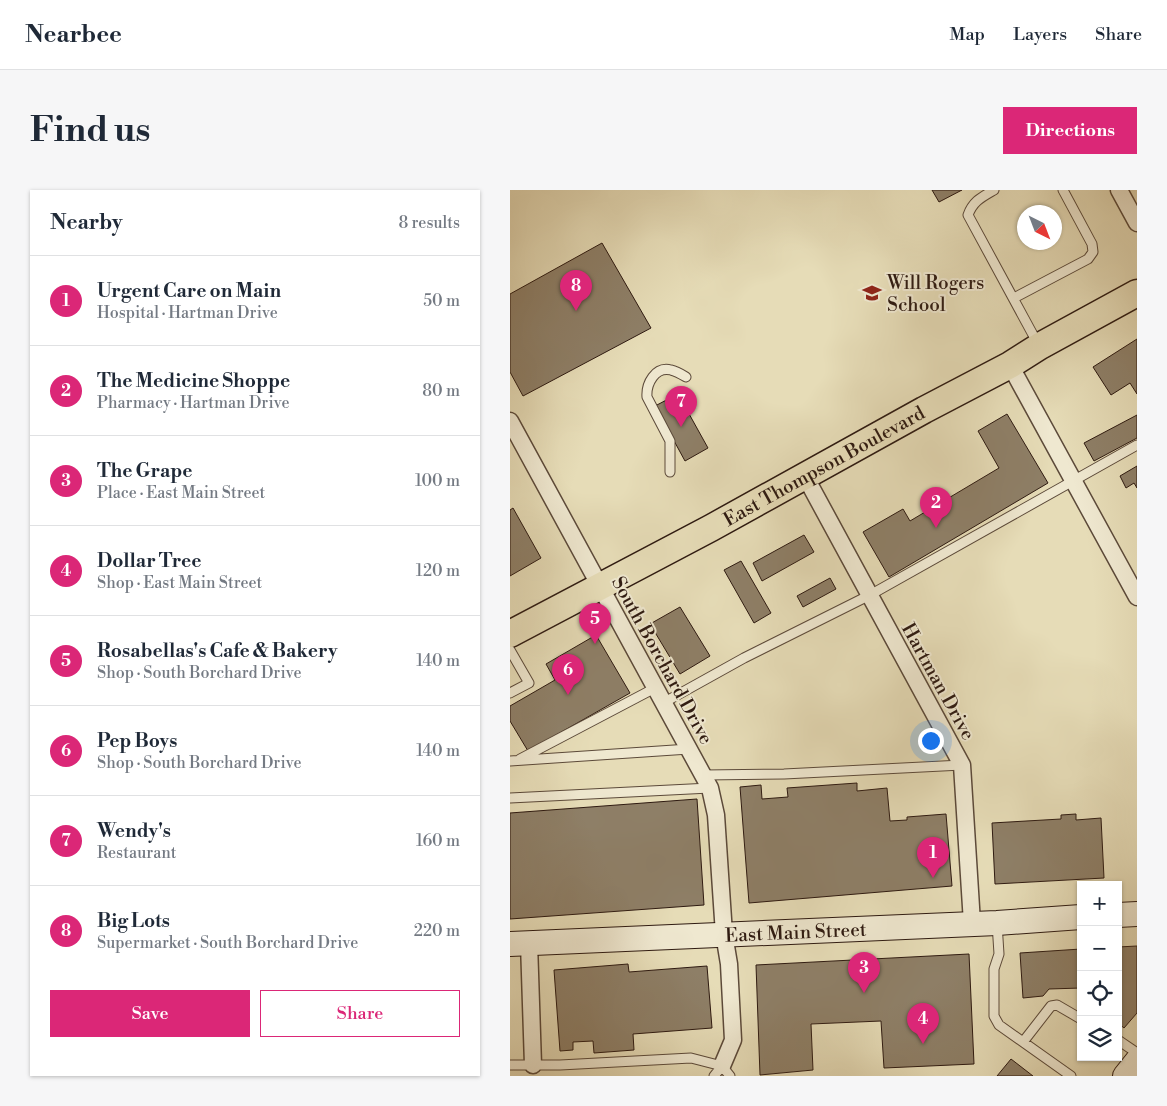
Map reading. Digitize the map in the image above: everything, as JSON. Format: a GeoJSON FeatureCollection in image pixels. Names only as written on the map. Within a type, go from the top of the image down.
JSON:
{"type":"FeatureCollection","features":[{"type":"Feature","properties":{"kind":"main road","name":"East Thompson Boulevard"},"geometry":{"type":"LineString","coordinates":[[510,634],[805,476],[1137,293]]}},
{"type":"Feature","properties":{"kind":"main road"},"geometry":{"type":"LineString","coordinates":[[1122,915],[1137,914]]}},
{"type":"Feature","properties":{"kind":"main road","name":"East Main Street"},"geometry":{"type":"LineString","coordinates":[[520,944],[1077,917]]}},
{"type":"Feature","properties":{"kind":"main road"},"geometry":{"type":"LineString","coordinates":[[1125,1076],[1137,1061]]}},
{"type":"Feature","properties":{"kind":"street"},"geometry":{"type":"LineString","coordinates":[[1119,190],[1137,223]]}},
{"type":"Feature","properties":{"kind":"street"},"geometry":{"type":"LineString","coordinates":[[1010,364],[1137,597]]}},
{"type":"Feature","properties":{"kind":"street","name":"South Borchard Drive"},"geometry":{"type":"LineString","coordinates":[[510,421],[707,781],[716,815],[724,934],[729,964],[733,1040],[722,1073]]}},
{"type":"Feature","properties":{"kind":"street","name":"Hartman Drive"},"geometry":{"type":"LineString","coordinates":[[805,476],[962,765],[972,923]]}},
{"type":"Feature","properties":{"kind":"street"},"geometry":{"type":"LineString","coordinates":[[520,944],[532,1070]]}},
{"type":"Feature","properties":{"kind":"lane"},"geometry":{"type":"LineString","coordinates":[[994,190],[981,197],[972,205],[968,215],[1040,346]]}},
{"type":"Feature","properties":{"kind":"lane"},"geometry":{"type":"LineString","coordinates":[[1014,298],[1088,259],[1092,252],[1092,244],[1063,190]]}},
{"type":"Feature","properties":{"kind":"lane"},"geometry":{"type":"LineString","coordinates":[[670,472],[670,440],[647,397],[647,390],[654,375],[660,371],[669,369],[686,377]]}},
{"type":"Feature","properties":{"kind":"lane"},"geometry":{"type":"LineString","coordinates":[[663,703],[744,658],[870,595],[1137,445]]}},
{"type":"Feature","properties":{"kind":"lane"},"geometry":{"type":"LineString","coordinates":[[510,650],[529,683],[510,693]]}},
{"type":"Feature","properties":{"kind":"lane"},"geometry":{"type":"LineString","coordinates":[[514,760],[655,688]]}},
{"type":"Feature","properties":{"kind":"lane"},"geometry":{"type":"LineString","coordinates":[[514,760],[689,749]]}},
{"type":"Feature","properties":{"kind":"lane"},"geometry":{"type":"LineString","coordinates":[[510,798],[784,774],[962,765]]}},
{"type":"Feature","properties":{"kind":"lane"},"geometry":{"type":"LineString","coordinates":[[997,922],[999,954],[994,969],[994,1016],[998,1025],[1071,1076]]}},
{"type":"Feature","properties":{"kind":"lane"},"geometry":{"type":"LineString","coordinates":[[1023,1042],[1051,1006],[1057,1005],[1077,1017]]}},
{"type":"Feature","properties":{"kind":"lane"},"geometry":{"type":"LineString","coordinates":[[1122,1043],[1137,1053]]}},
{"type":"Feature","properties":{"kind":"lane"},"geometry":{"type":"LineString","coordinates":[[510,1066],[532,1070],[691,1058],[722,1073]]}},
{"type":"Feature","properties":{"kind":"building"},"geometry":{"type":"Polygon","coordinates":[[[932,190],[962,190],[939,202],[932,190]]]}},
{"type":"Feature","properties":{"kind":"building"},"geometry":{"type":"Polygon","coordinates":[[[602,243],[651,328],[523,396],[510,372],[510,294],[602,243]]]}},
{"type":"Feature","properties":{"kind":"building"},"geometry":{"type":"Polygon","coordinates":[[[1137,339],[1137,394],[1130,383],[1111,395],[1093,367],[1137,339]]]}},
{"type":"Feature","properties":{"kind":"building"},"geometry":{"type":"Polygon","coordinates":[[[678,394],[708,448],[685,461],[655,406],[678,394]]]}},
{"type":"Feature","properties":{"kind":"building"},"geometry":{"type":"Polygon","coordinates":[[[1007,414],[1048,483],[889,577],[863,532],[903,509],[910,521],[999,468],[978,431],[1007,414]]]}},
{"type":"Feature","properties":{"kind":"building"},"geometry":{"type":"Polygon","coordinates":[[[1137,415],[1137,438],[1094,461],[1084,443],[1137,415]]]}},
{"type":"Feature","properties":{"kind":"building"},"geometry":{"type":"Polygon","coordinates":[[[1137,466],[1137,488],[1134,483],[1126,488],[1120,476],[1137,466]]]}},
{"type":"Feature","properties":{"kind":"building"},"geometry":{"type":"Polygon","coordinates":[[[513,508],[541,558],[510,576],[510,510],[513,508]]]}},
{"type":"Feature","properties":{"kind":"building"},"geometry":{"type":"Polygon","coordinates":[[[804,535],[814,552],[762,581],[753,563],[804,535]]]}},
{"type":"Feature","properties":{"kind":"building"},"geometry":{"type":"Polygon","coordinates":[[[741,561],[771,613],[754,623],[724,570],[741,561]]]}},
{"type":"Feature","properties":{"kind":"building"},"geometry":{"type":"Polygon","coordinates":[[[830,578],[836,589],[803,607],[797,596],[830,578]]]}},
{"type":"Feature","properties":{"kind":"building"},"geometry":{"type":"Polygon","coordinates":[[[680,607],[710,656],[680,674],[650,624],[680,607]]]}},
{"type":"Feature","properties":{"kind":"building"},"geometry":{"type":"Polygon","coordinates":[[[596,635],[630,693],[528,751],[510,721],[510,706],[555,680],[546,664],[596,635]]]}},
{"type":"Feature","properties":{"kind":"building"},"geometry":{"type":"Polygon","coordinates":[[[857,783],[857,791],[887,788],[890,821],[907,820],[907,817],[946,814],[952,886],[749,903],[740,787],[761,785],[762,799],[788,797],[787,788],[857,783]]]}},
{"type":"Feature","properties":{"kind":"building"},"geometry":{"type":"Polygon","coordinates":[[[697,799],[704,905],[510,919],[510,813],[697,799]]]}},
{"type":"Feature","properties":{"kind":"building"},"geometry":{"type":"Polygon","coordinates":[[[1076,814],[1076,820],[1101,818],[1104,878],[995,884],[992,823],[1061,819],[1061,815],[1076,814]]]}},
{"type":"Feature","properties":{"kind":"building"},"geometry":{"type":"Polygon","coordinates":[[[1137,946],[1137,1013],[1124,1028],[1122,1026],[1122,947],[1137,946]]]}},
{"type":"Feature","properties":{"kind":"building"},"geometry":{"type":"Polygon","coordinates":[[[1077,949],[1077,988],[1049,989],[1043,996],[1023,998],[1020,953],[1077,949]]]}},
{"type":"Feature","properties":{"kind":"building"},"geometry":{"type":"Polygon","coordinates":[[[969,954],[974,1064],[884,1068],[881,1021],[811,1024],[813,1070],[760,1075],[756,965],[969,954]]]}},
{"type":"Feature","properties":{"kind":"building"},"geometry":{"type":"Polygon","coordinates":[[[628,964],[629,972],[707,966],[712,1028],[633,1034],[634,1050],[594,1053],[593,1041],[573,1042],[573,1050],[560,1051],[554,970],[628,964]]]}},
{"type":"Feature","properties":{"kind":"building"},"geometry":{"type":"Polygon","coordinates":[[[1011,1059],[1033,1076],[997,1076],[1011,1059]]]}},
{"type":"Feature","properties":{"kind":"place","name":"Will Rogers School"},"geometry":{"type":"Point","coordinates":[872,293]}},
{"type":"Feature","properties":{"kind":"place","name":"Big Lots"},"geometry":{"type":"Point","coordinates":[576,311]}},
{"type":"Feature","properties":{"kind":"place","name":"Wendy's"},"geometry":{"type":"Point","coordinates":[681,427]}},
{"type":"Feature","properties":{"kind":"place","name":"The Medicine Shoppe"},"geometry":{"type":"Point","coordinates":[936,528]}},
{"type":"Feature","properties":{"kind":"place","name":"Rosabellas's Cafe & Bakery"},"geometry":{"type":"Point","coordinates":[595,644]}},
{"type":"Feature","properties":{"kind":"place","name":"Pep Boys"},"geometry":{"type":"Point","coordinates":[568,695]}},
{"type":"Feature","properties":{"kind":"place","name":"Urgent Care on Main"},"geometry":{"type":"Point","coordinates":[933,878]}},
{"type":"Feature","properties":{"kind":"place","name":"The Grape"},"geometry":{"type":"Point","coordinates":[864,993]}},
{"type":"Feature","properties":{"kind":"place","name":"Dollar Tree"},"geometry":{"type":"Point","coordinates":[923,1044]}}]}
